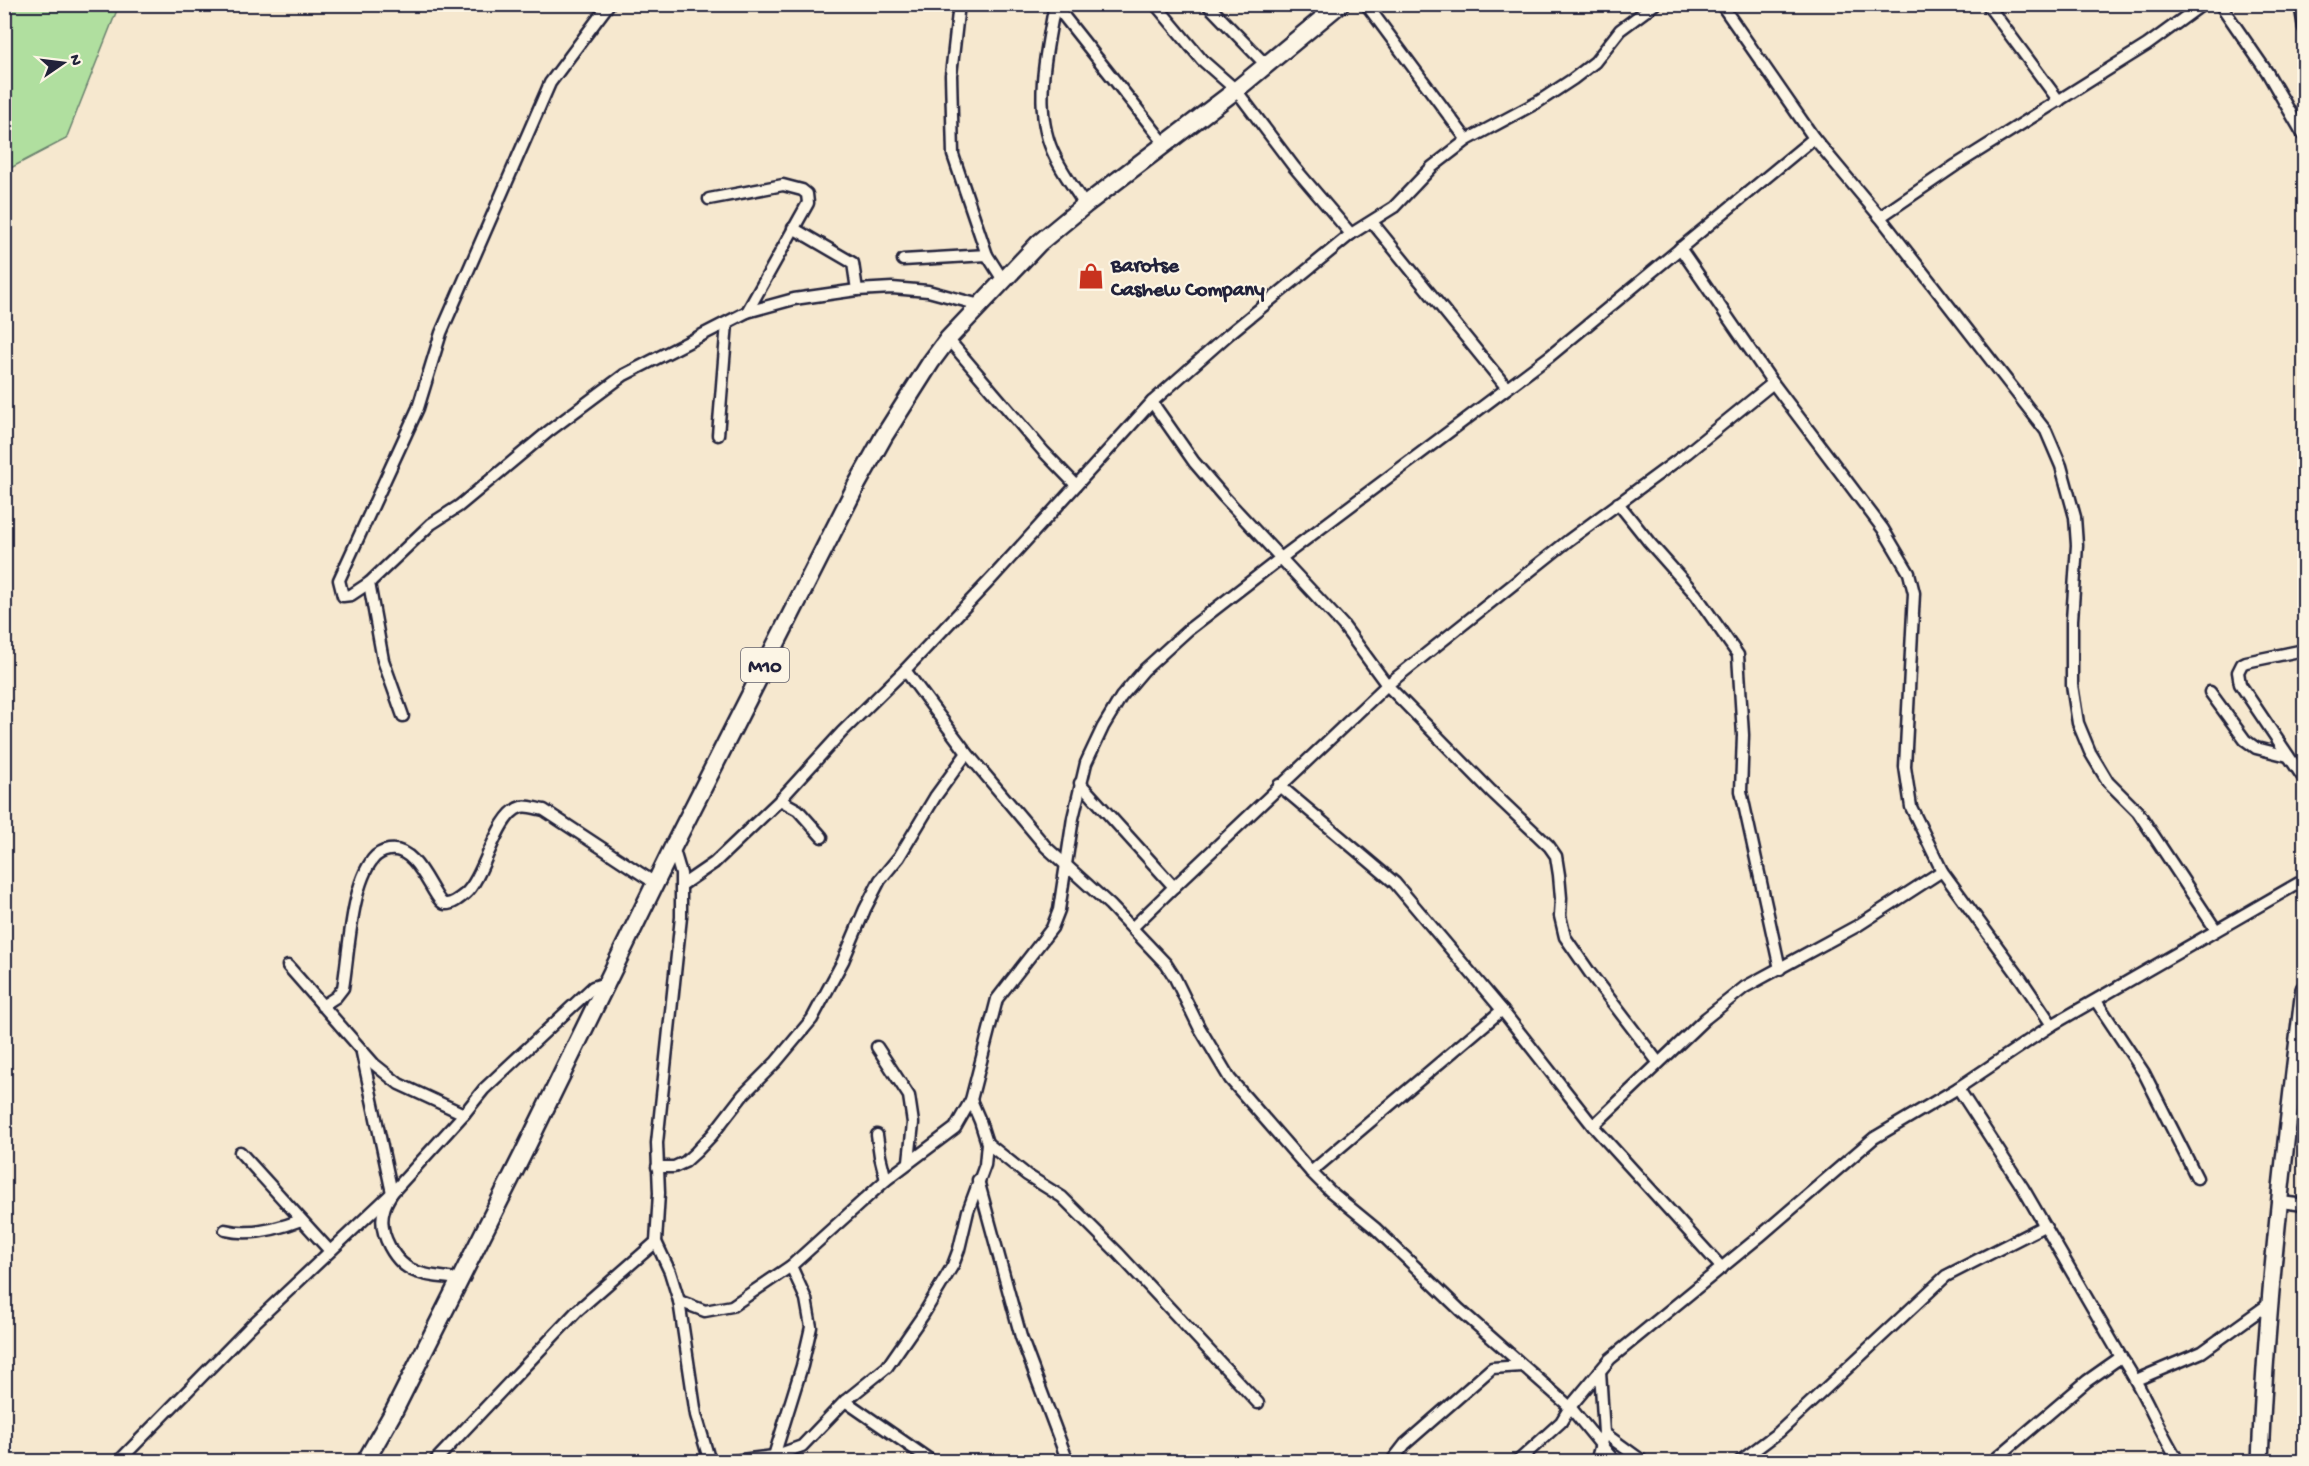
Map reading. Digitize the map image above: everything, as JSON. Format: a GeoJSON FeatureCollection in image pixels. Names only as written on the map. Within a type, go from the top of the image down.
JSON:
{"type":"FeatureCollection","features":[{"type":"Feature","properties":{"kind":"main road","name":"M10"},"geometry":{"type":"LineString","coordinates":[[365,1461],[394,1411],[673,847],[856,486],[884,436],[931,362],[948,339],[1039,243],[1085,205],[1267,66],[1340,4]]}},
{"type":"Feature","properties":{"kind":"main road"},"geometry":{"type":"LineString","coordinates":[[2260,1461],[2270,1303],[2297,1101],[2304,992]]}},
{"type":"Feature","properties":{"kind":"street"},"geometry":{"type":"LineString","coordinates":[[609,4],[550,83],[441,333],[418,408],[339,580],[343,596],[351,595],[369,583],[431,524],[459,506],[549,431],[624,375],[747,312],[794,299],[857,290],[892,288],[928,291],[980,305]]}},
{"type":"Feature","properties":{"kind":"street"},"geometry":{"type":"LineString","coordinates":[[959,4],[951,75],[953,155],[987,255],[1003,280]]}},
{"type":"Feature","properties":{"kind":"street"},"geometry":{"type":"LineString","coordinates":[[1207,4],[1267,66]]}},
{"type":"Feature","properties":{"kind":"street"},"geometry":{"type":"LineString","coordinates":[[1366,4],[1467,140]]}},
{"type":"Feature","properties":{"kind":"street"},"geometry":{"type":"LineString","coordinates":[[682,885],[714,863],[780,800],[842,732],[992,579],[1152,402],[1229,333],[1351,234],[1394,207],[1432,167],[1467,140],[1538,102],[1574,79],[1595,62],[1620,30],[1655,4]]}},
{"type":"Feature","properties":{"kind":"street"},"geometry":{"type":"LineString","coordinates":[[1987,4],[2059,101]]}},
{"type":"Feature","properties":{"kind":"street"},"geometry":{"type":"LineString","coordinates":[[1880,217],[1956,165],[2147,45],[2204,4]]}},
{"type":"Feature","properties":{"kind":"street"},"geometry":{"type":"LineString","coordinates":[[2220,4],[2267,72],[2304,136]]}},
{"type":"Feature","properties":{"kind":"street"},"geometry":{"type":"LineString","coordinates":[[2300,4],[2304,28]]}},
{"type":"Feature","properties":{"kind":"street"},"geometry":{"type":"LineString","coordinates":[[1055,5],[1165,144]]}},
{"type":"Feature","properties":{"kind":"street"},"geometry":{"type":"LineString","coordinates":[[1055,5],[1043,87],[1044,118],[1051,147],[1085,205]]}},
{"type":"Feature","properties":{"kind":"street"},"geometry":{"type":"LineString","coordinates":[[1156,5],[1202,60],[1236,90],[1294,167],[1351,234]]}},
{"type":"Feature","properties":{"kind":"street"},"geometry":{"type":"LineString","coordinates":[[1725,6],[1814,138],[1880,217],[2046,431],[2061,466],[2075,517],[2077,545],[2072,620],[2072,685],[2078,723],[2090,752],[2108,782],[2138,812],[2216,930]]}},
{"type":"Feature","properties":{"kind":"street"},"geometry":{"type":"LineString","coordinates":[[679,1301],[705,1311],[732,1306],[791,1266],[886,1180],[955,1128],[971,1100],[997,999],[1052,928],[1059,910],[1073,818],[1086,763],[1103,727],[1121,697],[1144,670],[1188,630],[1281,558],[1550,356],[1814,138]]}},
{"type":"Feature","properties":{"kind":"street"},"geometry":{"type":"LineString","coordinates":[[709,199],[783,185],[802,189],[807,194],[808,202],[747,312]]}},
{"type":"Feature","properties":{"kind":"street"},"geometry":{"type":"LineString","coordinates":[[1372,222],[1507,388]]}},
{"type":"Feature","properties":{"kind":"street"},"geometry":{"type":"LineString","coordinates":[[794,228],[853,263],[857,290]]}},
{"type":"Feature","properties":{"kind":"street"},"geometry":{"type":"LineString","coordinates":[[1680,248],[1773,383],[1883,529],[1909,573],[1914,593],[1905,766],[1911,807],[1942,871],[2052,1025]]}},
{"type":"Feature","properties":{"kind":"street"},"geometry":{"type":"LineString","coordinates":[[903,260],[987,255]]}},
{"type":"Feature","properties":{"kind":"street"},"geometry":{"type":"LineString","coordinates":[[718,435],[727,323]]}},
{"type":"Feature","properties":{"kind":"street"},"geometry":{"type":"LineString","coordinates":[[948,339],[1044,452],[1076,485]]}},
{"type":"Feature","properties":{"kind":"street"},"geometry":{"type":"LineString","coordinates":[[1133,927],[1279,785],[1387,685],[1618,503],[1687,453],[1773,383]]}},
{"type":"Feature","properties":{"kind":"street"},"geometry":{"type":"LineString","coordinates":[[1152,402],[1194,462],[1343,625],[1387,685],[1491,791],[1549,846],[1556,856],[1562,898],[1560,916],[1565,937],[1658,1062]]}},
{"type":"Feature","properties":{"kind":"street"},"geometry":{"type":"LineString","coordinates":[[1618,503],[1648,543],[1696,595],[1738,655],[1743,735],[1741,791],[1780,969]]}},
{"type":"Feature","properties":{"kind":"street"},"geometry":{"type":"LineString","coordinates":[[369,583],[383,660],[403,716]]}},
{"type":"Feature","properties":{"kind":"street"},"geometry":{"type":"LineString","coordinates":[[2304,650],[2246,662],[2242,664],[2238,672],[2240,684],[2304,779]]}},
{"type":"Feature","properties":{"kind":"street"},"geometry":{"type":"LineString","coordinates":[[905,670],[967,753],[1046,847],[1133,927],[1171,971],[1198,1027],[1230,1079],[1311,1172],[1375,1228],[1460,1310],[1570,1407],[1615,1461]]}},
{"type":"Feature","properties":{"kind":"street"},"geometry":{"type":"LineString","coordinates":[[2210,692],[2245,740],[2256,747],[2288,756]]}},
{"type":"Feature","properties":{"kind":"street"},"geometry":{"type":"LineString","coordinates":[[657,1167],[674,1167],[685,1162],[696,1152],[743,1095],[776,1062],[812,1019],[843,962],[880,880],[899,857],[934,797],[967,753]]}},
{"type":"Feature","properties":{"kind":"street"},"geometry":{"type":"LineString","coordinates":[[1080,783],[1174,887]]}},
{"type":"Feature","properties":{"kind":"street"},"geometry":{"type":"LineString","coordinates":[[1279,785],[1395,883],[1502,1010],[1593,1126],[1722,1268]]}},
{"type":"Feature","properties":{"kind":"street"},"geometry":{"type":"LineString","coordinates":[[780,800],[798,810],[822,837]]}},
{"type":"Feature","properties":{"kind":"street"},"geometry":{"type":"LineString","coordinates":[[322,1006],[336,997],[343,988],[355,898],[372,860],[381,852],[401,851],[424,873],[440,901],[445,904],[451,903],[468,892],[508,815],[522,806],[544,810],[655,884]]}},
{"type":"Feature","properties":{"kind":"street"},"geometry":{"type":"LineString","coordinates":[[673,847],[681,874],[681,917],[657,1143],[659,1193],[656,1242],[670,1272],[679,1301],[696,1415],[710,1461]]}},
{"type":"Feature","properties":{"kind":"street"},"geometry":{"type":"LineString","coordinates":[[1593,1126],[1706,1018],[1745,987],[1857,926],[1942,871]]}},
{"type":"Feature","properties":{"kind":"street"},"geometry":{"type":"LineString","coordinates":[[1517,1461],[1561,1422],[1570,1407],[1610,1359],[1722,1268],[1874,1138],[1958,1088],[2052,1025],[2304,880]]}},
{"type":"Feature","properties":{"kind":"street"},"geometry":{"type":"LineString","coordinates":[[288,966],[362,1053],[399,1084],[464,1114]]}},
{"type":"Feature","properties":{"kind":"street"},"geometry":{"type":"LineString","coordinates":[[118,1461],[251,1326],[392,1193],[484,1089],[593,987],[606,983]]}},
{"type":"Feature","properties":{"kind":"street"},"geometry":{"type":"LineString","coordinates":[[2096,1001],[2144,1073],[2197,1178]]}},
{"type":"Feature","properties":{"kind":"street"},"geometry":{"type":"LineString","coordinates":[[1311,1172],[1502,1010]]}},
{"type":"Feature","properties":{"kind":"street"},"geometry":{"type":"LineString","coordinates":[[877,1047],[909,1096],[913,1124],[909,1161]]}},
{"type":"Feature","properties":{"kind":"street"},"geometry":{"type":"LineString","coordinates":[[362,1053],[392,1193],[384,1210],[382,1221],[388,1244],[406,1268],[416,1272],[459,1279]]}},
{"type":"Feature","properties":{"kind":"street"},"geometry":{"type":"LineString","coordinates":[[1958,1088],[2023,1188],[2136,1380],[2167,1443],[2179,1461]]}},
{"type":"Feature","properties":{"kind":"street"},"geometry":{"type":"LineString","coordinates":[[725,1461],[774,1456],[802,1446],[845,1401],[888,1367],[953,1265],[978,1180],[985,1165],[987,1143],[971,1100]]}},
{"type":"Feature","properties":{"kind":"street"},"geometry":{"type":"LineString","coordinates":[[877,1135],[886,1180]]}},
{"type":"Feature","properties":{"kind":"street"},"geometry":{"type":"LineString","coordinates":[[987,1143],[1027,1175],[1062,1197],[1118,1253],[1258,1403]]}},
{"type":"Feature","properties":{"kind":"street"},"geometry":{"type":"LineString","coordinates":[[240,1152],[330,1251]]}},
{"type":"Feature","properties":{"kind":"street"},"geometry":{"type":"LineString","coordinates":[[978,1180],[1021,1337],[1068,1461]]}},
{"type":"Feature","properties":{"kind":"street"},"geometry":{"type":"LineString","coordinates":[[2282,1202],[2304,1204]]}},
{"type":"Feature","properties":{"kind":"street"},"geometry":{"type":"LineString","coordinates":[[225,1230],[239,1234],[284,1226],[301,1220]]}},
{"type":"Feature","properties":{"kind":"street"},"geometry":{"type":"LineString","coordinates":[[1739,1461],[1779,1432],[1946,1276],[2044,1226]]}},
{"type":"Feature","properties":{"kind":"street"},"geometry":{"type":"LineString","coordinates":[[434,1461],[577,1311],[656,1242]]}},
{"type":"Feature","properties":{"kind":"street"},"geometry":{"type":"LineString","coordinates":[[774,1456],[802,1366],[811,1327],[806,1299],[791,1266]]}},
{"type":"Feature","properties":{"kind":"street"},"geometry":{"type":"LineString","coordinates":[[2136,1380],[2202,1352],[2270,1303]]}},
{"type":"Feature","properties":{"kind":"street"},"geometry":{"type":"LineString","coordinates":[[1994,1461],[2087,1381],[2121,1357]]}},
{"type":"Feature","properties":{"kind":"street"},"geometry":{"type":"LineString","coordinates":[[1391,1461],[1405,1444],[1492,1368],[1522,1366]]}},
{"type":"Feature","properties":{"kind":"street"},"geometry":{"type":"LineString","coordinates":[[1596,1461],[1604,1433],[1600,1371]]}},
{"type":"Feature","properties":{"kind":"street"},"geometry":{"type":"LineString","coordinates":[[845,1401],[933,1461]]}},
{"type":"Feature","properties":{"kind":"street"},"geometry":{"type":"LineString","coordinates":[[1604,1433],[1644,1461]]}},
{"type":"Feature","properties":{"kind":"green space"},"geometry":{"type":"Polygon","coordinates":[[[5,4],[119,5],[66,139],[5,171],[5,4]]]}},
{"type":"Feature","properties":{"kind":"place","name":"Barotse Cashew Company"},"geometry":{"type":"Point","coordinates":[1091,276]}}]}
